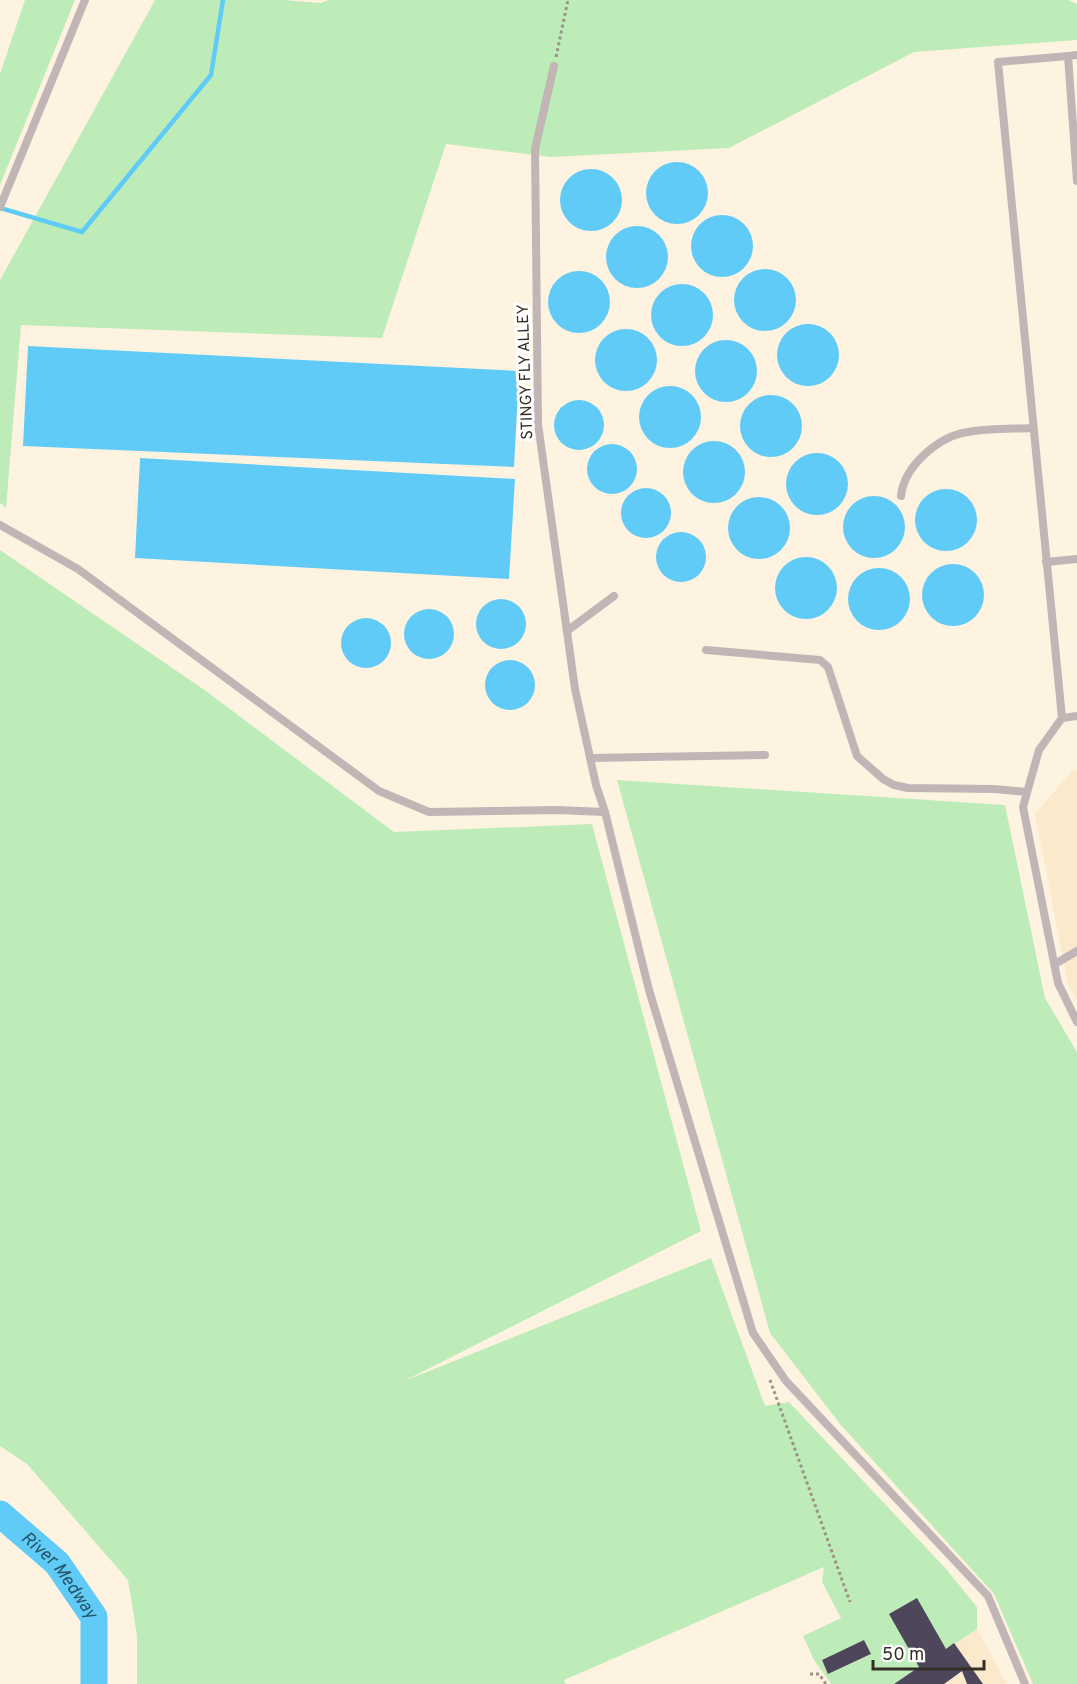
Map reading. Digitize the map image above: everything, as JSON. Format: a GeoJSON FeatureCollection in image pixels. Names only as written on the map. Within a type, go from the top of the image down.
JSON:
{"type":"FeatureCollection","features":[{"type":"Feature","properties":{"kind":"lane"},"geometry":{"type":"LineString","coordinates":[[2,203],[86,0]]}},
{"type":"Feature","properties":{"kind":"lane"},"geometry":{"type":"LineString","coordinates":[[1077,181],[1072,56],[998,62],[1062,718],[1039,750],[1023,807],[1058,983],[1077,1022]]}},
{"type":"Feature","properties":{"kind":"lane","name":"STINGY FLY ALLEY"},"geometry":{"type":"LineString","coordinates":[[554,66],[535,149],[538,424],[574,689],[596,785],[605,812],[649,990],[753,1333],[786,1382],[988,1596],[1025,1684]]}},
{"type":"Feature","properties":{"kind":"lane"},"geometry":{"type":"LineString","coordinates":[[901,496],[906,480],[918,462],[938,444],[955,435],[968,432],[1034,428]]}},
{"type":"Feature","properties":{"kind":"lane"},"geometry":{"type":"LineString","coordinates":[[0,525],[78,569],[380,791],[429,812],[557,810],[605,812]]}},
{"type":"Feature","properties":{"kind":"lane"},"geometry":{"type":"LineString","coordinates":[[1046,562],[1077,559]]}},
{"type":"Feature","properties":{"kind":"lane"},"geometry":{"type":"LineString","coordinates":[[567,631],[614,596]]}},
{"type":"Feature","properties":{"kind":"lane"},"geometry":{"type":"LineString","coordinates":[[706,650],[820,660],[828,667],[857,756],[876,774],[894,785],[908,788],[995,789],[1027,792]]}},
{"type":"Feature","properties":{"kind":"lane"},"geometry":{"type":"LineString","coordinates":[[1062,718],[1077,716]]}},
{"type":"Feature","properties":{"kind":"lane"},"geometry":{"type":"LineString","coordinates":[[590,758],[765,755]]}},
{"type":"Feature","properties":{"kind":"lane"},"geometry":{"type":"LineString","coordinates":[[1054,964],[1077,951]]}},
{"type":"Feature","properties":{"kind":"path"},"geometry":{"type":"LineString","coordinates":[[554,66],[568,0]]}},
{"type":"Feature","properties":{"kind":"path"},"geometry":{"type":"LineString","coordinates":[[770,1378],[850,1602]]}},
{"type":"Feature","properties":{"kind":"path"},"geometry":{"type":"LineString","coordinates":[[810,1674],[819,1674],[826,1684]]}},
{"type":"Feature","properties":{"kind":"shaded area"},"geometry":{"type":"Polygon","coordinates":[[[1077,770],[1077,1000],[1068,984],[1035,814],[1072,771],[1077,770]]]}},
{"type":"Feature","properties":{"kind":"shaded area"},"geometry":{"type":"Polygon","coordinates":[[[977,1629],[1007,1684],[898,1684],[897,1682],[977,1629]]]}},
{"type":"Feature","properties":{"kind":"green space"},"geometry":{"type":"Polygon","coordinates":[[[25,0],[75,0],[0,185],[0,74],[25,0]]]}},
{"type":"Feature","properties":{"kind":"green space"},"geometry":{"type":"Polygon","coordinates":[[[155,0],[283,0],[321,3],[328,0],[1068,0],[1077,4],[1077,40],[914,52],[729,148],[551,157],[446,144],[382,338],[21,325],[6,508],[0,503],[0,280],[155,0]]]}},
{"type":"Feature","properties":{"kind":"green space"},"geometry":{"type":"Polygon","coordinates":[[[0,550],[206,691],[394,832],[592,824],[701,1231],[404,1381],[711,1258],[765,1406],[789,1402],[947,1570],[977,1607],[977,1629],[897,1682],[898,1684],[831,1684],[814,1660],[803,1636],[841,1618],[822,1582],[824,1567],[564,1680],[566,1684],[137,1684],[137,1636],[128,1580],[27,1464],[0,1446],[0,550]],[[864,1641],[822,1660],[828,1674],[870,1655],[864,1641]]]}},
{"type":"Feature","properties":{"kind":"green space"},"geometry":{"type":"Polygon","coordinates":[[[617,780],[1005,805],[1045,998],[1077,1052],[1077,1684],[1033,1684],[994,1594],[840,1424],[770,1333],[617,780]]]}},
{"type":"Feature","properties":{"kind":"water"},"geometry":{"type":"Polygon","coordinates":[[[671,162],[683,162],[699,171],[706,181],[708,193],[706,205],[699,215],[683,224],[671,224],[660,219],[651,210],[646,199],[646,187],[651,176],[660,167],[671,162]]]}},
{"type":"Feature","properties":{"kind":"water"},"geometry":{"type":"Polygon","coordinates":[[[585,169],[597,169],[613,178],[620,188],[622,200],[620,212],[613,222],[597,231],[585,231],[574,226],[565,217],[560,206],[560,194],[565,183],[574,174],[585,169]]]}},
{"type":"Feature","properties":{"kind":"water"},"geometry":{"type":"Polygon","coordinates":[[[716,215],[728,215],[744,224],[751,234],[753,246],[751,258],[744,268],[728,277],[716,277],[705,272],[696,263],[691,252],[691,240],[696,229],[705,220],[716,215]]]}},
{"type":"Feature","properties":{"kind":"water"},"geometry":{"type":"Polygon","coordinates":[[[631,226],[643,226],[659,235],[666,245],[668,257],[666,269],[659,279],[643,288],[631,288],[620,283],[611,274],[606,263],[606,251],[611,240],[620,231],[631,226]]]}},
{"type":"Feature","properties":{"kind":"water"},"geometry":{"type":"Polygon","coordinates":[[[759,269],[771,269],[787,278],[794,288],[796,300],[794,312],[787,322],[771,331],[759,331],[748,326],[739,317],[734,306],[734,294],[739,283],[748,274],[759,269]]]}},
{"type":"Feature","properties":{"kind":"water"},"geometry":{"type":"Polygon","coordinates":[[[573,271],[585,271],[601,280],[608,290],[610,302],[608,314],[601,324],[585,333],[573,333],[562,328],[553,319],[548,308],[548,296],[553,285],[562,276],[573,271]]]}},
{"type":"Feature","properties":{"kind":"water"},"geometry":{"type":"Polygon","coordinates":[[[676,284],[688,284],[704,293],[711,303],[713,315],[711,327],[704,337],[688,346],[676,346],[665,341],[656,332],[651,321],[651,309],[656,298],[665,289],[676,284]]]}},
{"type":"Feature","properties":{"kind":"water"},"geometry":{"type":"Polygon","coordinates":[[[802,324],[814,324],[830,333],[837,343],[839,355],[837,367],[830,377],[814,386],[802,386],[791,381],[782,372],[777,361],[777,349],[782,338],[791,329],[802,324]]]}},
{"type":"Feature","properties":{"kind":"water"},"geometry":{"type":"Polygon","coordinates":[[[620,329],[632,329],[648,338],[655,348],[657,360],[655,372],[648,382],[632,391],[620,391],[609,386],[600,377],[595,366],[595,354],[600,343],[609,334],[620,329]]]}},
{"type":"Feature","properties":{"kind":"water"},"geometry":{"type":"Polygon","coordinates":[[[720,340],[732,340],[748,349],[755,359],[757,371],[755,383],[748,393],[732,402],[720,402],[709,397],[700,388],[695,377],[695,365],[700,354],[709,345],[720,340]]]}},
{"type":"Feature","properties":{"kind":"water"},"geometry":{"type":"Polygon","coordinates":[[[28,346],[519,371],[514,467],[23,446],[28,346]]]}},
{"type":"Feature","properties":{"kind":"water"},"geometry":{"type":"Polygon","coordinates":[[[664,386],[676,386],[692,395],[699,405],[701,417],[699,429],[692,439],[676,448],[664,448],[653,443],[644,434],[639,423],[639,411],[644,400],[653,391],[664,386]]]}},
{"type":"Feature","properties":{"kind":"water"},"geometry":{"type":"Polygon","coordinates":[[[765,395],[777,395],[793,404],[800,414],[802,426],[800,438],[793,448],[777,457],[765,457],[754,452],[745,443],[740,432],[740,420],[745,409],[754,400],[765,395]]]}},
{"type":"Feature","properties":{"kind":"water"},"geometry":{"type":"Polygon","coordinates":[[[574,400],[584,400],[597,407],[604,420],[604,430],[597,443],[584,450],[574,450],[565,446],[558,439],[554,430],[554,420],[558,411],[565,404],[574,400]]]}},
{"type":"Feature","properties":{"kind":"water"},"geometry":{"type":"Polygon","coordinates":[[[708,441],[720,441],[736,450],[743,460],[745,472],[743,484],[736,494],[720,503],[708,503],[697,498],[688,489],[683,478],[683,466],[688,455],[697,446],[708,441]]]}},
{"type":"Feature","properties":{"kind":"water"},"geometry":{"type":"Polygon","coordinates":[[[607,444],[617,444],[630,451],[637,464],[637,474],[630,487],[617,494],[607,494],[598,490],[591,483],[587,474],[587,464],[591,455],[598,448],[607,444]]]}},
{"type":"Feature","properties":{"kind":"water"},"geometry":{"type":"Polygon","coordinates":[[[811,453],[823,453],[839,462],[846,472],[848,484],[846,496],[839,506],[823,515],[811,515],[800,510],[791,501],[786,490],[786,478],[791,467],[800,458],[811,453]]]}},
{"type":"Feature","properties":{"kind":"water"},"geometry":{"type":"Polygon","coordinates":[[[140,458],[515,479],[509,579],[135,558],[140,458]]]}},
{"type":"Feature","properties":{"kind":"water"},"geometry":{"type":"Polygon","coordinates":[[[641,488],[651,488],[664,495],[671,508],[671,518],[664,531],[651,538],[641,538],[632,534],[625,527],[621,518],[621,508],[625,499],[632,492],[641,488]]]}},
{"type":"Feature","properties":{"kind":"water"},"geometry":{"type":"Polygon","coordinates":[[[940,489],[952,489],[968,498],[975,508],[977,520],[975,532],[968,542],[952,551],[940,551],[929,546],[920,537],[915,526],[915,514],[920,503],[929,494],[940,489]]]}},
{"type":"Feature","properties":{"kind":"water"},"geometry":{"type":"Polygon","coordinates":[[[868,496],[880,496],[896,505],[903,515],[905,527],[903,539],[896,549],[880,558],[868,558],[857,553],[848,544],[843,533],[843,521],[848,510],[857,501],[868,496]]]}},
{"type":"Feature","properties":{"kind":"water"},"geometry":{"type":"Polygon","coordinates":[[[753,497],[765,497],[781,506],[788,516],[790,528],[788,540],[781,550],[765,559],[753,559],[742,554],[733,545],[728,534],[728,522],[733,511],[742,502],[753,497]]]}},
{"type":"Feature","properties":{"kind":"water"},"geometry":{"type":"Polygon","coordinates":[[[676,532],[686,532],[699,539],[706,552],[706,562],[699,575],[686,582],[676,582],[667,578],[660,571],[656,562],[656,552],[660,543],[667,536],[676,532]]]}},
{"type":"Feature","properties":{"kind":"water"},"geometry":{"type":"Polygon","coordinates":[[[800,557],[812,557],[828,566],[835,576],[837,588],[835,600],[828,610],[812,619],[800,619],[789,614],[780,605],[775,594],[775,582],[780,571],[789,562],[800,557]]]}},
{"type":"Feature","properties":{"kind":"water"},"geometry":{"type":"Polygon","coordinates":[[[947,564],[959,564],[975,573],[982,583],[984,595],[982,607],[975,617],[959,626],[947,626],[936,621],[927,612],[922,601],[922,589],[927,578],[936,569],[947,564]]]}},
{"type":"Feature","properties":{"kind":"water"},"geometry":{"type":"Polygon","coordinates":[[[873,568],[885,568],[901,577],[908,587],[910,599],[908,611],[901,621],[885,630],[873,630],[862,625],[853,616],[848,605],[848,593],[853,582],[862,573],[873,568]]]}},
{"type":"Feature","properties":{"kind":"water"},"geometry":{"type":"Polygon","coordinates":[[[496,599],[506,599],[519,606],[526,619],[526,629],[519,642],[506,649],[496,649],[487,645],[480,638],[476,629],[476,619],[480,610],[487,603],[496,599]]]}},
{"type":"Feature","properties":{"kind":"water"},"geometry":{"type":"Polygon","coordinates":[[[424,609],[434,609],[447,616],[454,629],[454,639],[447,652],[434,659],[424,659],[415,655],[408,648],[404,639],[404,629],[408,620],[415,613],[424,609]]]}},
{"type":"Feature","properties":{"kind":"water"},"geometry":{"type":"Polygon","coordinates":[[[361,618],[371,618],[384,625],[391,638],[391,648],[384,661],[371,668],[361,668],[352,664],[345,657],[341,648],[341,638],[345,629],[352,622],[361,618]]]}},
{"type":"Feature","properties":{"kind":"water"},"geometry":{"type":"Polygon","coordinates":[[[505,660],[515,660],[528,667],[535,680],[535,690],[528,703],[515,710],[505,710],[496,706],[489,699],[485,690],[485,680],[489,671],[496,664],[505,660]]]}},
{"type":"Feature","properties":{"kind":"building"},"geometry":{"type":"Polygon","coordinates":[[[917,1598],[946,1649],[954,1643],[983,1684],[967,1684],[962,1671],[944,1684],[894,1684],[919,1667],[889,1614],[917,1598]]]}},
{"type":"Feature","properties":{"kind":"building"},"geometry":{"type":"Polygon","coordinates":[[[864,1640],[871,1654],[828,1674],[822,1660],[864,1640]]]}},
{"type":"Feature","properties":{"kind":"waterway"},"geometry":{"type":"LineString","coordinates":[[0,208],[82,232],[211,75],[223,0]]}},
{"type":"Feature","properties":{"kind":"waterway","name":"River Medway"},"geometry":{"type":"LineString","coordinates":[[0,1514],[57,1563],[94,1617],[94,1684]]}}]}
